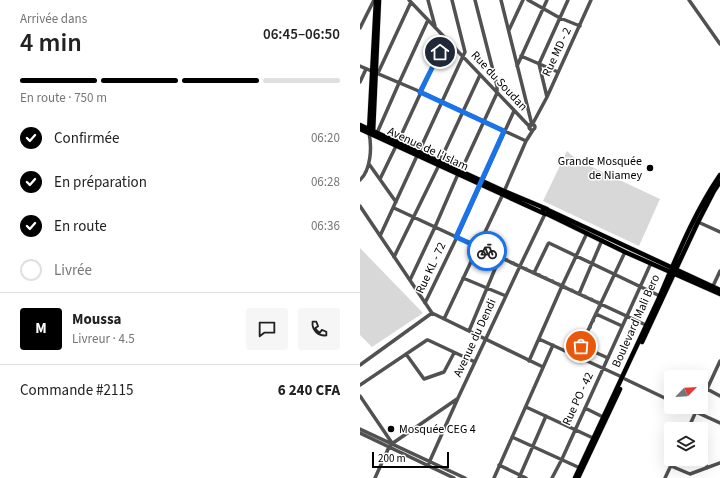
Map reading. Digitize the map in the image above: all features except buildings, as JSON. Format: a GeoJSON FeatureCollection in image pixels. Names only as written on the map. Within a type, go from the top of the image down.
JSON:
{"type":"FeatureCollection","features":[{"type":"Feature","properties":{"kind":"main road"},"geometry":{"type":"LineString","coordinates":[[375,0],[375,72]]}},
{"type":"Feature","properties":{"kind":"main road"},"geometry":{"type":"LineString","coordinates":[[372,133],[379,0]]}},
{"type":"Feature","properties":{"kind":"main road","name":"Avenue de l'Islam"},"geometry":{"type":"LineString","coordinates":[[361,128],[673,270]]}},
{"type":"Feature","properties":{"kind":"main road","name":"Boulevard Mali Bero"},"geometry":{"type":"LineString","coordinates":[[673,270],[698,222],[709,191],[720,175]]}},
{"type":"Feature","properties":{"kind":"main road","name":"Boulevard Mali Bero"},"geometry":{"type":"LineString","coordinates":[[575,478],[701,212],[720,182]]}},
{"type":"Feature","properties":{"kind":"main road","name":"Avenue de l'Islam"},"geometry":{"type":"LineString","coordinates":[[546,212],[625,252],[650,263],[673,270]]}},
{"type":"Feature","properties":{"kind":"main road"},"geometry":{"type":"LineString","coordinates":[[673,270],[716,289],[720,294]]}},
{"type":"Feature","properties":{"kind":"main road","name":"Boulevard Mali Bero"},"geometry":{"type":"LineString","coordinates":[[578,478],[593,438],[623,378]]}},
{"type":"Feature","properties":{"kind":"street"},"geometry":{"type":"LineString","coordinates":[[360,28],[375,0]]}},
{"type":"Feature","properties":{"kind":"street"},"geometry":{"type":"LineString","coordinates":[[428,0],[435,27]]}},
{"type":"Feature","properties":{"kind":"street"},"geometry":{"type":"LineString","coordinates":[[380,236],[465,52],[452,0]]}},
{"type":"Feature","properties":{"kind":"street"},"geometry":{"type":"LineString","coordinates":[[410,280],[497,93],[497,83],[476,0]]}},
{"type":"Feature","properties":{"kind":"street"},"geometry":{"type":"LineString","coordinates":[[501,0],[532,127]]}},
{"type":"Feature","properties":{"kind":"street"},"geometry":{"type":"LineString","coordinates":[[520,0],[521,6]]}},
{"type":"Feature","properties":{"kind":"street"},"geometry":{"type":"LineString","coordinates":[[509,30],[524,0]]}},
{"type":"Feature","properties":{"kind":"street"},"geometry":{"type":"LineString","coordinates":[[528,0],[560,18],[580,26]]}},
{"type":"Feature","properties":{"kind":"street"},"geometry":{"type":"LineString","coordinates":[[517,66],[547,0]]}},
{"type":"Feature","properties":{"kind":"street"},"geometry":{"type":"LineString","coordinates":[[547,97],[539,64],[568,0]]}},
{"type":"Feature","properties":{"kind":"street","name":"Rue MD - 2"},"geometry":{"type":"LineString","coordinates":[[444,319],[591,0]]}},
{"type":"Feature","properties":{"kind":"street"},"geometry":{"type":"LineString","coordinates":[[689,0],[720,44]]}},
{"type":"Feature","properties":{"kind":"street"},"geometry":{"type":"LineString","coordinates":[[375,72],[410,1]]}},
{"type":"Feature","properties":{"kind":"street","name":"Rue du Soudan"},"geometry":{"type":"LineString","coordinates":[[410,1],[525,123],[532,127]]}},
{"type":"Feature","properties":{"kind":"street"},"geometry":{"type":"LineString","coordinates":[[360,180],[364,176],[369,164],[372,133],[399,83],[428,20]]}},
{"type":"Feature","properties":{"kind":"street"},"geometry":{"type":"LineString","coordinates":[[380,179],[446,38]]}},
{"type":"Feature","properties":{"kind":"street"},"geometry":{"type":"LineString","coordinates":[[522,56],[558,72]]}},
{"type":"Feature","properties":{"kind":"street"},"geometry":{"type":"LineString","coordinates":[[360,66],[526,141]]}},
{"type":"Feature","properties":{"kind":"street"},"geometry":{"type":"LineString","coordinates":[[360,82],[366,69]]}},
{"type":"Feature","properties":{"kind":"street"},"geometry":{"type":"LineString","coordinates":[[394,257],[480,75]]}},
{"type":"Feature","properties":{"kind":"street","name":"Rue KL - 72"},"geometry":{"type":"LineString","coordinates":[[425,303],[514,111]]}},
{"type":"Feature","properties":{"kind":"street","name":"Rue MD - 2"},"geometry":{"type":"LineString","coordinates":[[532,127],[539,112]]}},
{"type":"Feature","properties":{"kind":"street"},"geometry":{"type":"LineString","coordinates":[[530,116],[536,117]]}},
{"type":"Feature","properties":{"kind":"street"},"geometry":{"type":"LineString","coordinates":[[369,164],[396,202]]}},
{"type":"Feature","properties":{"kind":"street"},"geometry":{"type":"LineString","coordinates":[[360,206],[432,313],[543,367]]}},
{"type":"Feature","properties":{"kind":"street"},"geometry":{"type":"LineString","coordinates":[[394,208],[647,326]]}},
{"type":"Feature","properties":{"kind":"street","name":"Avenue du Dendi"},"geometry":{"type":"LineString","coordinates":[[389,447],[458,398],[546,212]]}},
{"type":"Feature","properties":{"kind":"street"},"geometry":{"type":"LineString","coordinates":[[698,222],[720,232]]}},
{"type":"Feature","properties":{"kind":"street"},"geometry":{"type":"LineString","coordinates":[[529,361],[587,233]]}},
{"type":"Feature","properties":{"kind":"street"},"geometry":{"type":"LineString","coordinates":[[579,294],[602,240]]}},
{"type":"Feature","properties":{"kind":"street"},"geometry":{"type":"LineString","coordinates":[[534,273],[549,243],[661,297]]}},
{"type":"Feature","properties":{"kind":"street"},"geometry":{"type":"LineString","coordinates":[[576,356],[625,252]]}},
{"type":"Feature","properties":{"kind":"street"},"geometry":{"type":"LineString","coordinates":[[469,331],[500,257]]}},
{"type":"Feature","properties":{"kind":"street","name":"Rue PO - 42"},"geometry":{"type":"LineString","coordinates":[[552,478],[562,459],[650,263]]}},
{"type":"Feature","properties":{"kind":"street"},"geometry":{"type":"LineString","coordinates":[[716,289],[720,271]]}},
{"type":"Feature","properties":{"kind":"street"},"geometry":{"type":"LineString","coordinates":[[463,278],[506,296]]}},
{"type":"Feature","properties":{"kind":"street"},"geometry":{"type":"LineString","coordinates":[[360,365],[432,313]]}},
{"type":"Feature","properties":{"kind":"street"},"geometry":{"type":"LineString","coordinates":[[596,314],[622,326]]}},
{"type":"Feature","properties":{"kind":"street"},"geometry":{"type":"LineString","coordinates":[[539,339],[664,398]]}},
{"type":"Feature","properties":{"kind":"street"},"geometry":{"type":"LineString","coordinates":[[360,386],[425,340],[428,340],[475,362]]}},
{"type":"Feature","properties":{"kind":"street"},"geometry":{"type":"LineString","coordinates":[[494,478],[553,345]]}},
{"type":"Feature","properties":{"kind":"street"},"geometry":{"type":"LineString","coordinates":[[581,346],[608,358]]}},
{"type":"Feature","properties":{"kind":"street"},"geometry":{"type":"LineString","coordinates":[[406,354],[423,378],[426,379],[444,372],[454,352]]}},
{"type":"Feature","properties":{"kind":"street"},"geometry":{"type":"LineString","coordinates":[[708,387],[720,361]]}},
{"type":"Feature","properties":{"kind":"street"},"geometry":{"type":"LineString","coordinates":[[708,390],[720,396]]}},
{"type":"Feature","properties":{"kind":"street"},"geometry":{"type":"LineString","coordinates":[[360,396],[393,444]]}},
{"type":"Feature","properties":{"kind":"street"},"geometry":{"type":"LineString","coordinates":[[429,463],[458,398]]}},
{"type":"Feature","properties":{"kind":"street"},"geometry":{"type":"LineString","coordinates":[[526,406],[593,438]]}},
{"type":"Feature","properties":{"kind":"street"},"geometry":{"type":"LineString","coordinates":[[585,408],[603,417]]}},
{"type":"Feature","properties":{"kind":"street"},"geometry":{"type":"LineString","coordinates":[[700,414],[720,423]]}},
{"type":"Feature","properties":{"kind":"street"},"geometry":{"type":"LineString","coordinates":[[519,477],[546,416]]}},
{"type":"Feature","properties":{"kind":"street"},"geometry":{"type":"LineString","coordinates":[[360,431],[393,444],[454,478]]}},
{"type":"Feature","properties":{"kind":"street"},"geometry":{"type":"LineString","coordinates":[[360,431],[389,447],[465,478]]}},
{"type":"Feature","properties":{"kind":"street"},"geometry":{"type":"LineString","coordinates":[[512,437],[581,468]]}},
{"type":"Feature","properties":{"kind":"street"},"geometry":{"type":"LineString","coordinates":[[375,478],[389,447]]}},
{"type":"Feature","properties":{"kind":"street"},"geometry":{"type":"LineString","coordinates":[[665,478],[671,466],[690,474],[720,463]]}},
{"type":"Feature","properties":{"kind":"street"},"geometry":{"type":"LineString","coordinates":[[499,466],[519,477],[526,478]]}},
{"type":"Feature","properties":{"kind":"shaded area"},"geometry":{"type":"Polygon","coordinates":[[[567,151],[577,160],[660,199],[639,246],[543,201],[567,151]]]}},
{"type":"Feature","properties":{"kind":"shaded area"},"geometry":{"type":"Polygon","coordinates":[[[360,248],[423,313],[372,347],[360,335],[360,248]]]}},
{"type":"Feature","properties":{"kind":"way so far"},"geometry":{"type":"LineString","coordinates":[[487,251],[601,304],[581,346]]}},
{"type":"Feature","properties":{"kind":"place","name":"Grande Mosquée de Niamey"},"geometry":{"type":"Point","coordinates":[650,168]}},
{"type":"Feature","properties":{"kind":"place","name":"Mosquée CEG 4"},"geometry":{"type":"Point","coordinates":[391,429]}},
{"type":"Feature","properties":{"kind":"route"},"geometry":{"type":"LineString","coordinates":[[440,52],[420,92],[504,131],[456,237],[487,251]]}}]}
